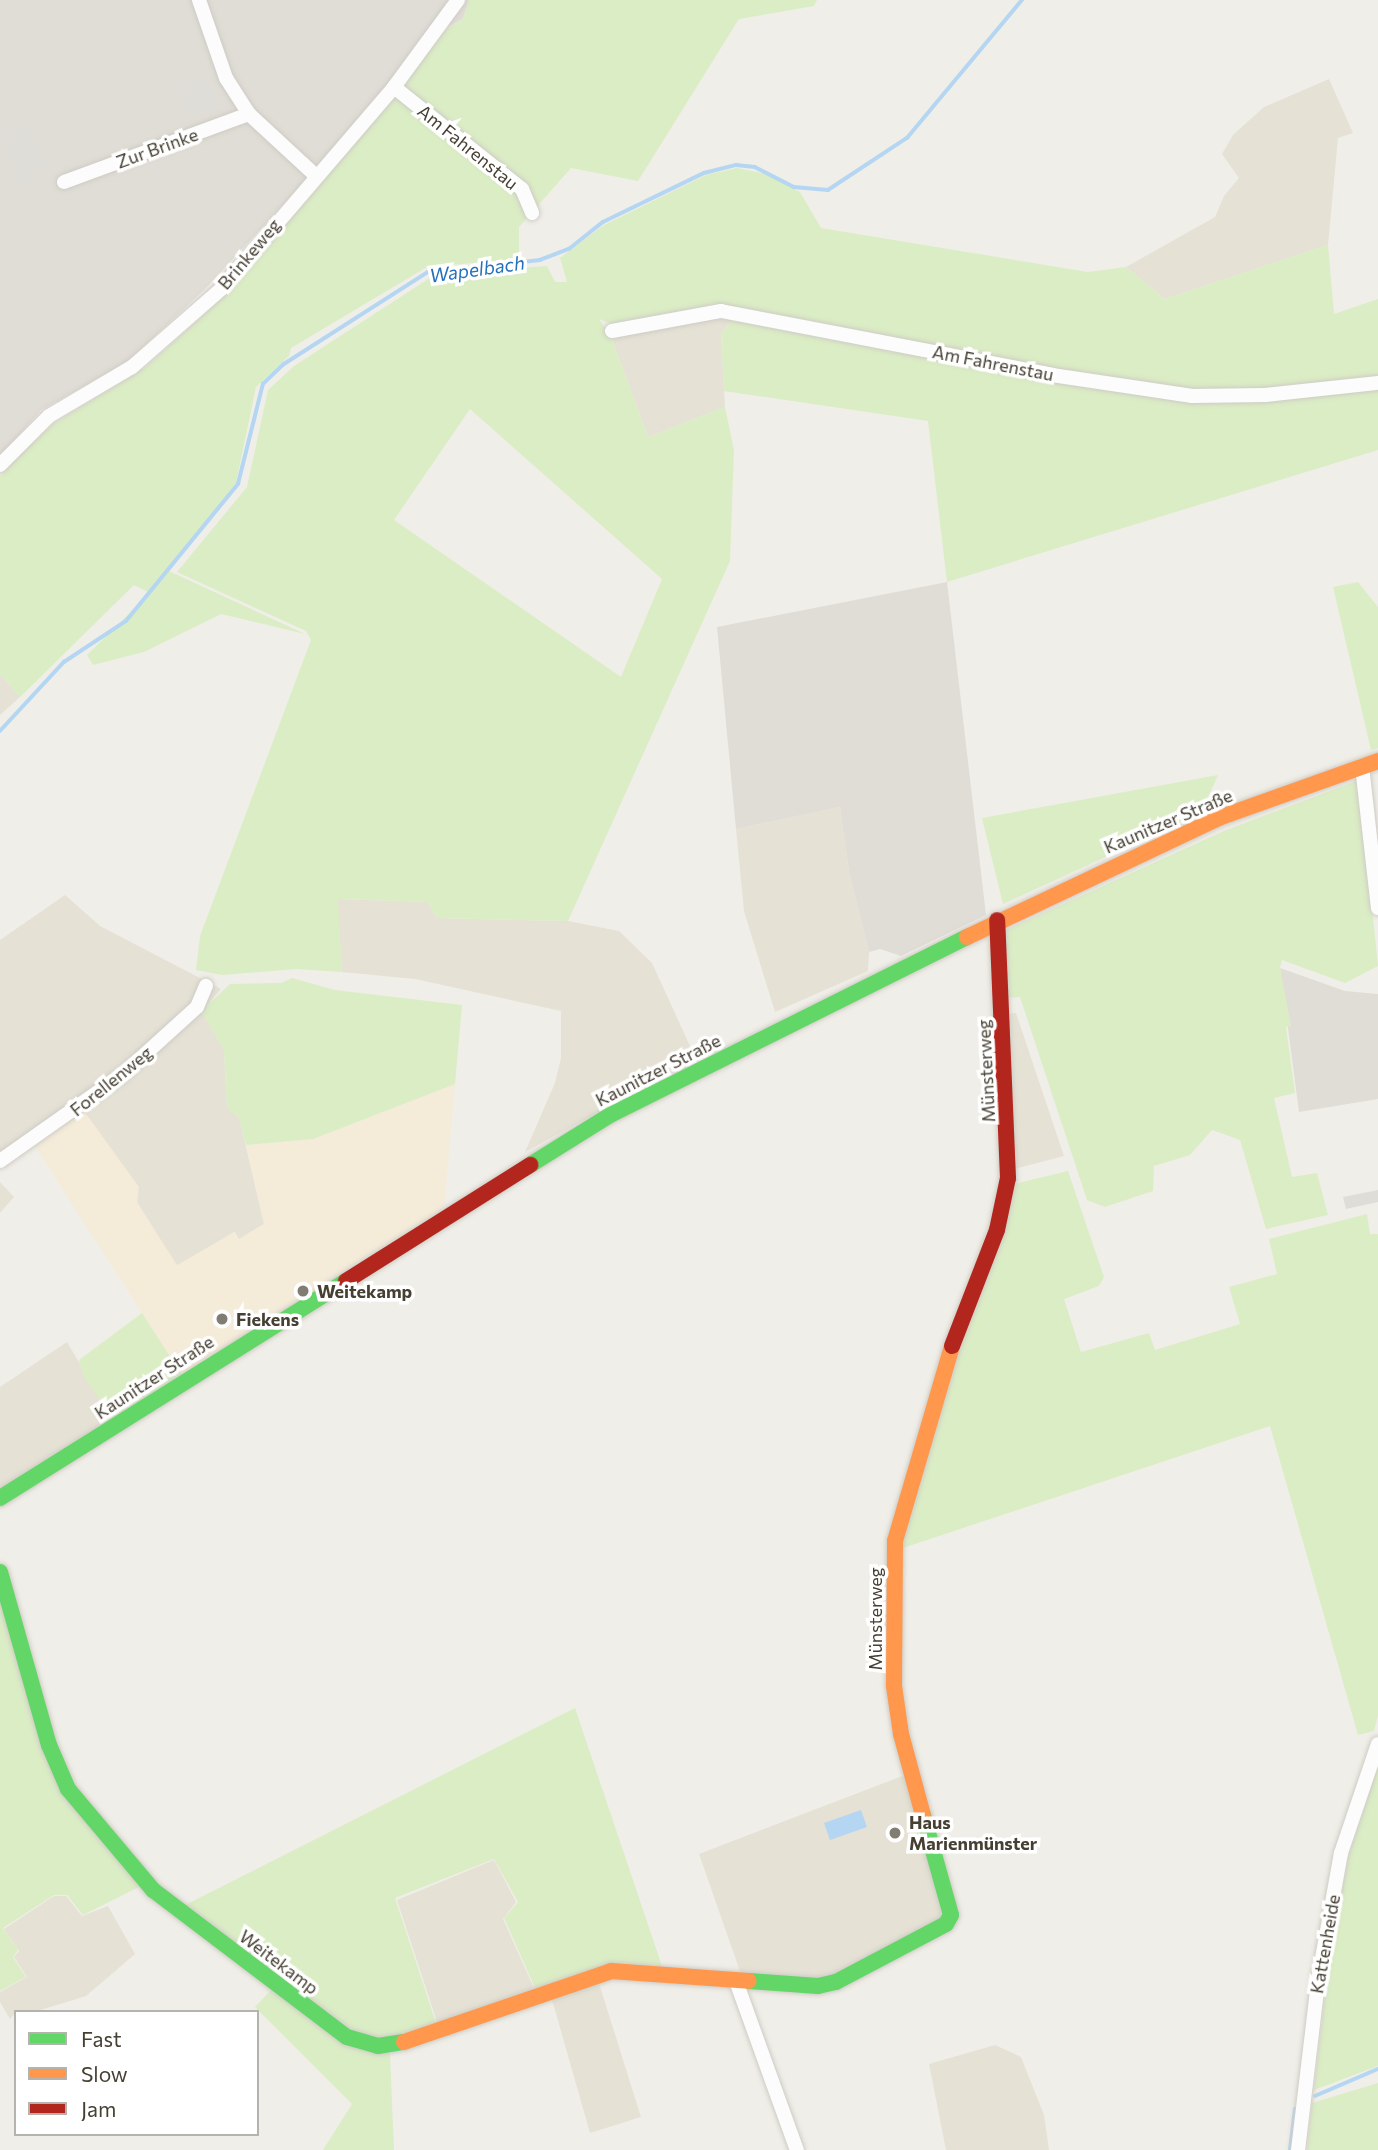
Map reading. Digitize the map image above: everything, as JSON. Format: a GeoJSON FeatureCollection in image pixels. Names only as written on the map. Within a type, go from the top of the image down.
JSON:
{"type":"FeatureCollection","features":[{"type":"Feature","properties":{"kind":"street"},"geometry":{"type":"LineString","coordinates":[[200,0],[226,78],[249,114],[315,175]]}},
{"type":"Feature","properties":{"kind":"street","name":"Brinkeweg"},"geometry":{"type":"LineString","coordinates":[[0,465],[49,416],[132,367],[221,289],[315,175],[394,87],[458,0]]}},
{"type":"Feature","properties":{"kind":"street","name":"Am Fahrenstau"},"geometry":{"type":"LineString","coordinates":[[394,87],[522,189],[532,214]]}},
{"type":"Feature","properties":{"kind":"street","name":"Zur Brinke"},"geometry":{"type":"LineString","coordinates":[[64,182],[249,114]]}},
{"type":"Feature","properties":{"kind":"street","name":"Am Fahrenstau"},"geometry":{"type":"LineString","coordinates":[[612,331],[721,310],[1052,375],[1192,396],[1265,396],[1378,383]]}},
{"type":"Feature","properties":{"kind":"street"},"geometry":{"type":"LineString","coordinates":[[1370,763],[1378,908]]}},
{"type":"Feature","properties":{"kind":"street","name":"Kaunitzer Straße"},"geometry":{"type":"LineString","coordinates":[[0,1498],[610,1115],[997,920],[1221,817],[1370,763]]}},
{"type":"Feature","properties":{"kind":"street","name":"Münsterweg"},"geometry":{"type":"LineString","coordinates":[[736,1981],[818,1986],[836,1982],[946,1924],[951,1915],[901,1734],[894,1686],[892,1591],[895,1541],[950,1352],[997,1230],[1008,1178],[997,920]]}},
{"type":"Feature","properties":{"kind":"street","name":"Forellenweg"},"geometry":{"type":"LineString","coordinates":[[0,1161],[122,1075],[197,1007],[206,986]]}},
{"type":"Feature","properties":{"kind":"street","name":"Weitekamp"},"geometry":{"type":"LineString","coordinates":[[0,1572],[49,1745],[68,1789],[153,1889],[347,2037],[378,2046],[407,2042],[590,1975],[611,1971],[736,1981]]}},
{"type":"Feature","properties":{"kind":"street","name":"Kattenheide"},"geometry":{"type":"LineString","coordinates":[[1298,2150],[1319,1975],[1341,1853],[1378,1744]]}},
{"type":"Feature","properties":{"kind":"street"},"geometry":{"type":"LineString","coordinates":[[736,1981],[797,2150]]}},
{"type":"Feature","properties":{"kind":"shaded area"},"geometry":{"type":"Polygon","coordinates":[[[0,0],[469,0],[463,19],[446,28],[206,288],[127,362],[41,410],[0,456],[0,0]]]}},
{"type":"Feature","properties":{"kind":"shaded area"},"geometry":{"type":"Polygon","coordinates":[[[206,78],[216,106],[189,116],[179,88],[206,78]]]}},
{"type":"Feature","properties":{"kind":"shaded area"},"geometry":{"type":"Polygon","coordinates":[[[1329,79],[1353,133],[1338,138],[1328,245],[1165,299],[1126,267],[1215,217],[1224,196],[1239,178],[1222,154],[1233,135],[1264,107],[1329,79]]]}},
{"type":"Feature","properties":{"kind":"shaded area"},"geometry":{"type":"Polygon","coordinates":[[[32,127],[47,167],[31,173],[34,181],[21,185],[4,137],[32,127]]]}},
{"type":"Feature","properties":{"kind":"shaded area"},"geometry":{"type":"Polygon","coordinates":[[[720,314],[733,317],[721,334],[725,407],[648,437],[611,337],[720,314]]]}},
{"type":"Feature","properties":{"kind":"shaded area"},"geometry":{"type":"Polygon","coordinates":[[[947,582],[986,915],[901,956],[880,949],[869,952],[849,872],[840,807],[736,829],[717,627],[947,582]]]}},
{"type":"Feature","properties":{"kind":"shaded area"},"geometry":{"type":"Polygon","coordinates":[[[0,674],[20,697],[0,715],[0,674]]]}},
{"type":"Feature","properties":{"kind":"shaded area"},"geometry":{"type":"Polygon","coordinates":[[[840,807],[849,872],[869,952],[868,971],[775,1012],[744,911],[736,829],[840,807]]]}},
{"type":"Feature","properties":{"kind":"shaded area"},"geometry":{"type":"Polygon","coordinates":[[[65,895],[100,926],[221,989],[202,1011],[224,1050],[227,1108],[239,1117],[264,1224],[239,1239],[234,1232],[177,1266],[137,1202],[34,1145],[0,1166],[0,940],[65,895]]]}},
{"type":"Feature","properties":{"kind":"shaded area"},"geometry":{"type":"Polygon","coordinates":[[[337,899],[428,902],[436,918],[568,921],[619,931],[652,963],[696,1059],[525,1152],[555,1083],[561,1058],[561,1011],[415,979],[342,972],[337,899]]]}},
{"type":"Feature","properties":{"kind":"shaded area"},"geometry":{"type":"Polygon","coordinates":[[[1280,968],[1345,991],[1378,994],[1378,1099],[1299,1112],[1280,968]]]}},
{"type":"Feature","properties":{"kind":"shaded area"},"geometry":{"type":"Polygon","coordinates":[[[1016,1013],[1064,1156],[1014,1169],[1007,1014],[1016,1013]]]}},
{"type":"Feature","properties":{"kind":"shaded area"},"geometry":{"type":"Polygon","coordinates":[[[455,1084],[444,1207],[182,1375],[34,1145],[84,1111],[139,1187],[137,1203],[177,1265],[235,1232],[239,1239],[264,1224],[246,1145],[313,1139],[455,1084]]]}},
{"type":"Feature","properties":{"kind":"shaded area"},"geometry":{"type":"Polygon","coordinates":[[[0,1182],[14,1197],[0,1213],[0,1182]]]}},
{"type":"Feature","properties":{"kind":"shaded area"},"geometry":{"type":"Polygon","coordinates":[[[1378,1190],[1378,1202],[1346,1209],[1343,1197],[1378,1190]]]}},
{"type":"Feature","properties":{"kind":"shaded area"},"geometry":{"type":"Polygon","coordinates":[[[67,1342],[112,1418],[0,1490],[0,1387],[67,1342]]]}},
{"type":"Feature","properties":{"kind":"shaded area"},"geometry":{"type":"Polygon","coordinates":[[[905,1775],[943,1918],[820,1981],[742,1977],[699,1854],[905,1775]]]}},
{"type":"Feature","properties":{"kind":"shaded area"},"geometry":{"type":"Polygon","coordinates":[[[494,1860],[516,1902],[503,1919],[534,1988],[438,2025],[397,1900],[494,1860]]]}},
{"type":"Feature","properties":{"kind":"shaded area"},"geometry":{"type":"Polygon","coordinates":[[[54,1896],[66,1896],[82,1916],[108,1906],[135,1954],[86,1996],[40,2010],[14,2010],[10,2019],[0,2002],[0,1992],[27,1977],[14,1957],[19,1951],[4,1929],[54,1896]]]}},
{"type":"Feature","properties":{"kind":"shaded area"},"geometry":{"type":"Polygon","coordinates":[[[597,1977],[641,2117],[590,2133],[551,1996],[597,1977]]]}},
{"type":"Feature","properties":{"kind":"shaded area"},"geometry":{"type":"Polygon","coordinates":[[[995,2045],[1021,2057],[1044,2115],[1049,2150],[946,2150],[929,2064],[995,2045]]]}},
{"type":"Feature","properties":{"kind":"green space"},"geometry":{"type":"Polygon","coordinates":[[[469,0],[817,0],[814,6],[739,19],[638,181],[571,168],[519,227],[519,259],[427,267],[291,348],[289,356],[256,387],[236,483],[169,571],[305,634],[221,614],[144,652],[93,665],[87,655],[150,593],[134,585],[20,697],[0,674],[0,476],[37,434],[146,367],[221,299],[446,29],[463,19],[469,0]]]}},
{"type":"Feature","properties":{"kind":"green space"},"geometry":{"type":"Polygon","coordinates":[[[737,168],[766,174],[800,192],[821,228],[1088,272],[1126,267],[1165,299],[1328,245],[1334,314],[1378,299],[1378,450],[947,582],[928,421],[724,391],[721,334],[733,317],[612,324],[599,319],[611,337],[648,437],[725,407],[734,450],[730,561],[568,921],[436,918],[428,902],[338,899],[342,972],[296,969],[222,975],[196,970],[200,936],[311,640],[306,631],[177,572],[247,487],[268,390],[294,366],[436,274],[547,266],[555,282],[567,282],[560,258],[604,225],[706,175],[737,168]],[[470,409],[394,520],[621,677],[662,579],[470,409]]]}},
{"type":"Feature","properties":{"kind":"green space"},"geometry":{"type":"Polygon","coordinates":[[[1358,582],[1378,607],[1378,748],[1371,750],[1333,587],[1358,582]]]}},
{"type":"Feature","properties":{"kind":"green space"},"geometry":{"type":"Polygon","coordinates":[[[1218,775],[1201,813],[1003,904],[982,818],[1218,775]]]}},
{"type":"Feature","properties":{"kind":"green space"},"geometry":{"type":"Polygon","coordinates":[[[1359,780],[1378,966],[1345,983],[1282,960],[1280,968],[1291,1026],[1286,1027],[1295,1093],[1274,1098],[1292,1177],[1317,1173],[1328,1215],[1266,1229],[1240,1140],[1212,1130],[1190,1155],[1154,1166],[1153,1191],[1105,1207],[1087,1200],[1020,997],[999,999],[1004,931],[1224,831],[1359,780]]]}},
{"type":"Feature","properties":{"kind":"green space"},"geometry":{"type":"Polygon","coordinates":[[[292,978],[335,990],[462,1005],[455,1084],[313,1139],[246,1145],[239,1118],[227,1108],[224,1050],[201,1011],[230,984],[281,983],[292,978]]]}},
{"type":"Feature","properties":{"kind":"green space"},"geometry":{"type":"Polygon","coordinates":[[[1068,1171],[1104,1277],[1099,1286],[1064,1299],[1081,1352],[1149,1333],[1155,1350],[1240,1324],[1229,1287],[1277,1274],[1269,1239],[1367,1214],[1370,1234],[1378,1234],[1378,1715],[1374,1731],[1358,1735],[1270,1426],[900,1549],[954,1353],[1014,1184],[1068,1171]]]}},
{"type":"Feature","properties":{"kind":"green space"},"geometry":{"type":"Polygon","coordinates":[[[142,1313],[182,1375],[112,1418],[84,1377],[79,1360],[142,1313]]]}},
{"type":"Feature","properties":{"kind":"green space"},"geometry":{"type":"Polygon","coordinates":[[[0,1591],[44,1745],[141,1886],[83,1915],[67,1895],[54,1895],[3,1928],[18,1950],[13,1957],[26,1977],[0,1991],[0,1591]]]}},
{"type":"Feature","properties":{"kind":"green space"},"geometry":{"type":"Polygon","coordinates":[[[575,1708],[663,1969],[535,1988],[504,1918],[518,1902],[494,1859],[395,1898],[437,2026],[379,2039],[351,2029],[183,1906],[575,1708]]]}},
{"type":"Feature","properties":{"kind":"green space"},"geometry":{"type":"Polygon","coordinates":[[[1378,1765],[1378,2066],[1314,2090],[1330,1954],[1349,1854],[1378,1765]]]}},
{"type":"Feature","properties":{"kind":"green space"},"geometry":{"type":"Polygon","coordinates":[[[273,1988],[390,2054],[394,2150],[323,2150],[352,2104],[255,2007],[273,1988]]]}},
{"type":"Feature","properties":{"kind":"green space"},"geometry":{"type":"Polygon","coordinates":[[[1378,2083],[1378,2150],[1307,2150],[1312,2103],[1378,2083]]]}},
{"type":"Feature","properties":{"kind":"water"},"geometry":{"type":"Polygon","coordinates":[[[861,1810],[867,1827],[830,1840],[824,1823],[861,1810]]]}},
{"type":"Feature","properties":{"kind":"waterway","name":"Wapelbach"},"geometry":{"type":"LineString","coordinates":[[0,731],[64,662],[126,621],[238,484],[263,384],[284,364],[428,272],[540,260],[569,249],[603,222],[704,173],[736,165],[755,167],[794,187],[828,190],[907,138],[1022,0]]}},
{"type":"Feature","properties":{"kind":"waterway"},"geometry":{"type":"LineString","coordinates":[[1315,2096],[1378,2069]]}},
{"type":"Feature","properties":{"kind":"waterway"},"geometry":{"type":"LineString","coordinates":[[1290,2150],[1295,2109]]}},
{"type":"Feature","properties":{"kind":"traffic: fast"},"geometry":{"type":"LineString","coordinates":[[530,1165],[610,1115],[967,937]]}},
{"type":"Feature","properties":{"kind":"traffic: fast"},"geometry":{"type":"LineString","coordinates":[[0,1498],[346,1281]]}},
{"type":"Feature","properties":{"kind":"traffic: fast"},"geometry":{"type":"LineString","coordinates":[[0,1572],[49,1745],[68,1789],[153,1890],[347,2037],[378,2046],[404,2042]]}},
{"type":"Feature","properties":{"kind":"traffic: fast"},"geometry":{"type":"LineString","coordinates":[[749,1981],[818,1986],[836,1982],[946,1924],[951,1915],[923,1815]]}},
{"type":"Feature","properties":{"kind":"traffic: slow"},"geometry":{"type":"LineString","coordinates":[[967,937],[1221,817],[1378,761]]}},
{"type":"Feature","properties":{"kind":"traffic: slow"},"geometry":{"type":"LineString","coordinates":[[923,1815],[901,1734],[894,1686],[895,1541],[952,1346]]}},
{"type":"Feature","properties":{"kind":"traffic: slow"},"geometry":{"type":"LineString","coordinates":[[404,2042],[611,1971],[749,1981]]}},
{"type":"Feature","properties":{"kind":"traffic: jam"},"geometry":{"type":"LineString","coordinates":[[952,1346],[997,1230],[1008,1178],[997,920]]}},
{"type":"Feature","properties":{"kind":"traffic: jam"},"geometry":{"type":"LineString","coordinates":[[346,1281],[530,1165]]}},
{"type":"Feature","properties":{"kind":"place","name":"Weitekamp"},"geometry":{"type":"Point","coordinates":[303,1291]}},
{"type":"Feature","properties":{"kind":"place","name":"Fiekens"},"geometry":{"type":"Point","coordinates":[222,1319]}},
{"type":"Feature","properties":{"kind":"place","name":"Haus Marienmünster"},"geometry":{"type":"Point","coordinates":[895,1833]}}]}
